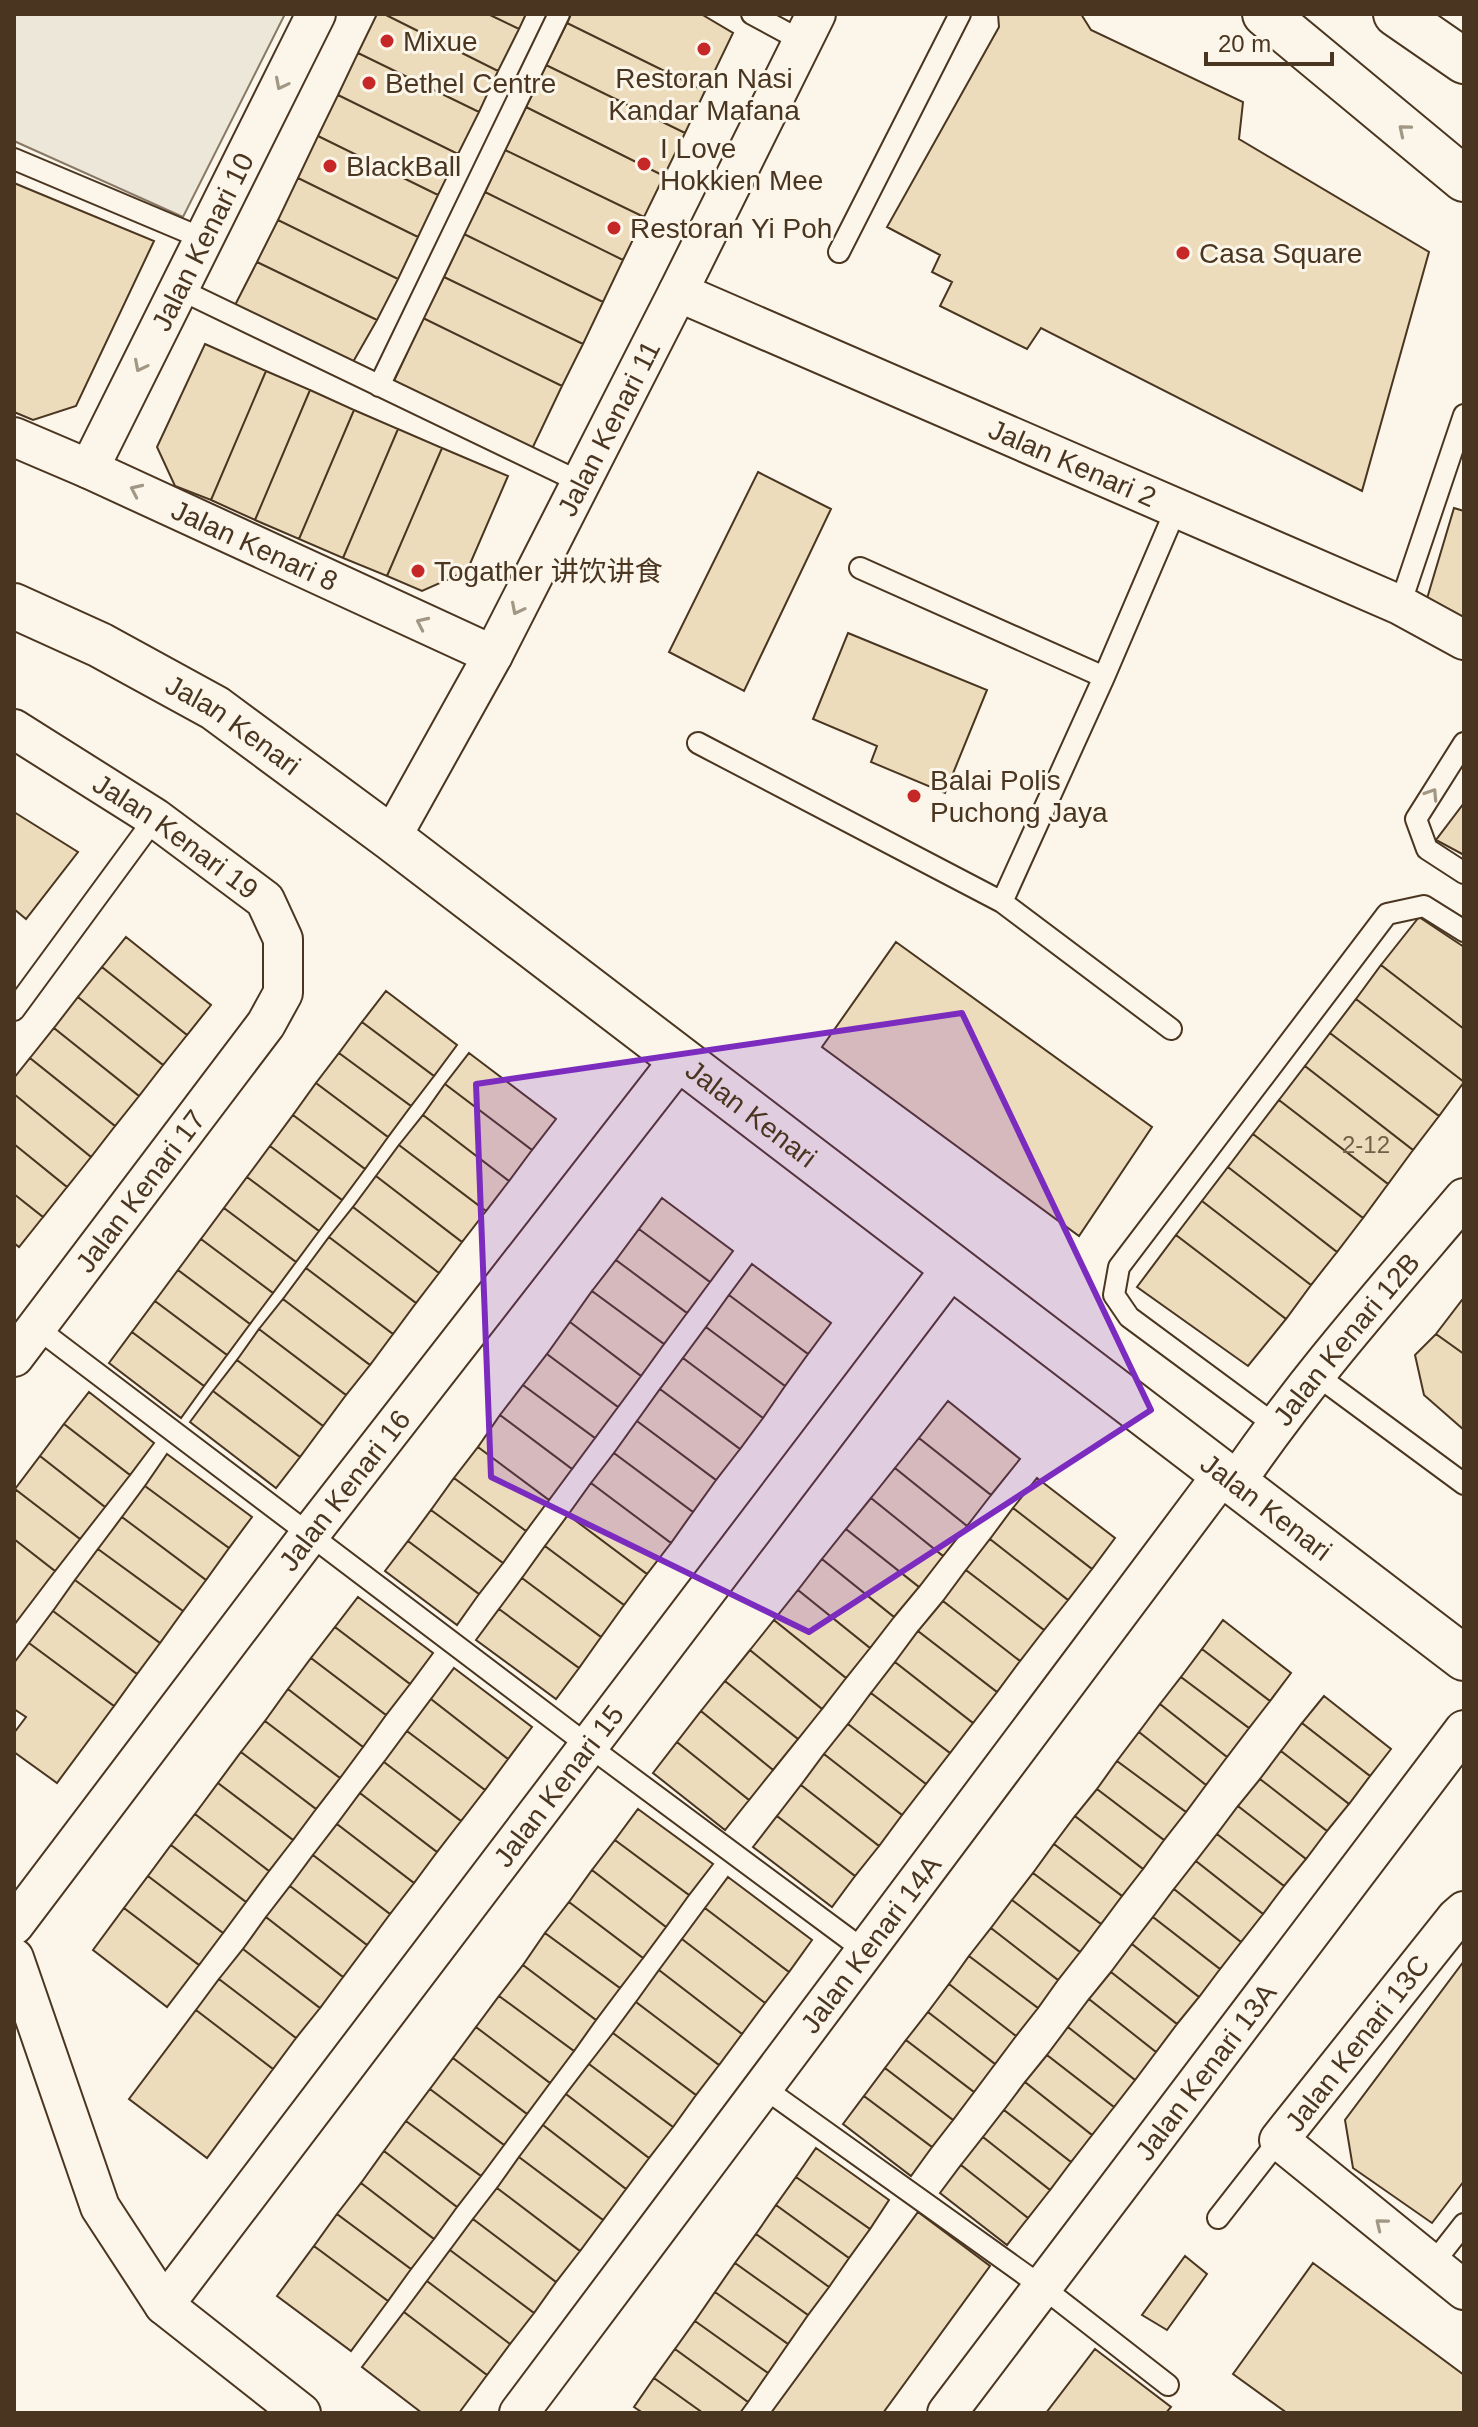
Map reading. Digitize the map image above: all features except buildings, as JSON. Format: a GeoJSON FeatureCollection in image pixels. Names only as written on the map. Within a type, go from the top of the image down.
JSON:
{"type":"FeatureCollection","features":[{"type":"Feature","properties":{"kind":"main road"},"geometry":{"type":"LineString","coordinates":[[1265,14],[1464,179]]}},
{"type":"Feature","properties":{"kind":"main road"},"geometry":{"type":"LineString","coordinates":[[1396,14],[1464,61]]}},
{"type":"Feature","properties":{"kind":"main road","name":"Jalan Kenari"},"geometry":{"type":"LineString","coordinates":[[14,606],[100,645],[215,708],[391,838],[1464,1658]]}},
{"type":"Feature","properties":{"kind":"street","name":"Jalan Kenari 10"},"geometry":{"type":"LineString","coordinates":[[89,469],[316,14]]}},
{"type":"Feature","properties":{"kind":"street","name":"Jalan Kenari 11"},"geometry":{"type":"LineString","coordinates":[[391,838],[493,655],[582,483],[809,28]]}},
{"type":"Feature","properties":{"kind":"street","name":"Jalan Kenari 2"},"geometry":{"type":"LineString","coordinates":[[678,292],[1400,605],[1464,640]]}},
{"type":"Feature","properties":{"kind":"street","name":"Jalan Kenari 8"},"geometry":{"type":"LineString","coordinates":[[14,437],[493,655]]}},
{"type":"Feature","properties":{"kind":"street","name":"Jalan Kenari 19"},"geometry":{"type":"LineString","coordinates":[[14,729],[155,818],[265,900],[283,939],[283,993],[266,1024]]}},
{"type":"Feature","properties":{"kind":"street","name":"Jalan Kenari 17"},"geometry":{"type":"LineString","coordinates":[[26,1343],[266,1024]]}},
{"type":"Feature","properties":{"kind":"street","name":"Jalan Kenari 16"},"geometry":{"type":"LineString","coordinates":[[14,1925],[310,1534],[680,1059]]}},
{"type":"Feature","properties":{"kind":"street","name":"Jalan Kenari 12B"},"geometry":{"type":"LineString","coordinates":[[1228,1480],[1464,1198]]}},
{"type":"Feature","properties":{"kind":"street","name":"Jalan Kenari 15"},"geometry":{"type":"LineString","coordinates":[[164,2305],[953,1266]]}},
{"type":"Feature","properties":{"kind":"street","name":"Jalan Kenari 14A"},"geometry":{"type":"LineString","coordinates":[[519,2413],[865,1951],[1228,1480]]}},
{"type":"Feature","properties":{"kind":"street","name":"Jalan Kenari 13A"},"geometry":{"type":"LineString","coordinates":[[947,2413],[1464,1730]]}},
{"type":"Feature","properties":{"kind":"street","name":"Jalan Kenari 13C"},"geometry":{"type":"LineString","coordinates":[[1464,1911],[1279,2140],[1464,2290]]}},
{"type":"Feature","properties":{"kind":"street"},"geometry":{"type":"LineString","coordinates":[[14,1958],[100,2207],[164,2305],[301,2413]]}},
{"type":"Feature","properties":{"kind":"lane"},"geometry":{"type":"LineString","coordinates":[[379,386],[559,14]]}},
{"type":"Feature","properties":{"kind":"lane"},"geometry":{"type":"LineString","coordinates":[[752,14],[809,28]]}},
{"type":"Feature","properties":{"kind":"lane"},"geometry":{"type":"LineString","coordinates":[[839,252],[960,14]]}},
{"type":"Feature","properties":{"kind":"lane"},"geometry":{"type":"LineString","coordinates":[[14,159],[204,239]]}},
{"type":"Feature","properties":{"kind":"lane"},"geometry":{"type":"LineString","coordinates":[[179,289],[582,483]]}},
{"type":"Feature","properties":{"kind":"lane"},"geometry":{"type":"LineString","coordinates":[[1400,605],[1464,415]]}},
{"type":"Feature","properties":{"kind":"lane"},"geometry":{"type":"LineString","coordinates":[[1002,902],[1176,509]]}},
{"type":"Feature","properties":{"kind":"lane"},"geometry":{"type":"LineString","coordinates":[[860,568],[1104,677]]}},
{"type":"Feature","properties":{"kind":"lane"},"geometry":{"type":"LineString","coordinates":[[698,743],[1002,902],[1171,1029]]}},
{"type":"Feature","properties":{"kind":"lane"},"geometry":{"type":"LineString","coordinates":[[1464,743],[1416,819],[1427,849],[1464,873]]}},
{"type":"Feature","properties":{"kind":"lane"},"geometry":{"type":"LineString","coordinates":[[14,1010],[155,818]]}},
{"type":"Feature","properties":{"kind":"lane"},"geometry":{"type":"LineString","coordinates":[[1275,1425],[1129,1317],[1114,1295],[1119,1267],[1387,914],[1424,906],[1464,931]]}},
{"type":"Feature","properties":{"kind":"lane"},"geometry":{"type":"LineString","coordinates":[[26,1343],[310,1534],[865,1951]]}},
{"type":"Feature","properties":{"kind":"lane"},"geometry":{"type":"LineString","coordinates":[[1315,1374],[1464,1484]]}},
{"type":"Feature","properties":{"kind":"lane"},"geometry":{"type":"LineString","coordinates":[[764,2088],[1041,2286],[1168,2385]]}},
{"type":"Feature","properties":{"kind":"lane"},"geometry":{"type":"LineString","coordinates":[[1218,2218],[1279,2140]]}},
{"type":"Feature","properties":{"kind":"lane"},"geometry":{"type":"LineString","coordinates":[[1431,2266],[1464,2224]]}},
{"type":"Feature","properties":{"kind":"highlighted area"},"geometry":{"type":"Polygon","coordinates":[[[962,1013],[1151,1410],[809,1632],[491,1477],[476,1084],[962,1013]]]}},
{"type":"Feature","properties":{"kind":"shaded area"},"geometry":{"type":"Polygon","coordinates":[[[14,14],[285,14],[183,217],[14,141],[14,14]]]}},
{"type":"Feature","properties":{"kind":"place","name":"Mixue"},"geometry":{"type":"Point","coordinates":[387,41]}},
{"type":"Feature","properties":{"kind":"place","name":"Restoran Nasi Kandar Mafana"},"geometry":{"type":"Point","coordinates":[704,49]}},
{"type":"Feature","properties":{"kind":"place","name":"Bethel Centre"},"geometry":{"type":"Point","coordinates":[369,83]}},
{"type":"Feature","properties":{"kind":"place","name":"I Love Hokkien Mee"},"geometry":{"type":"Point","coordinates":[644,164]}},
{"type":"Feature","properties":{"kind":"place","name":"BlackBall"},"geometry":{"type":"Point","coordinates":[330,166]}},
{"type":"Feature","properties":{"kind":"place","name":"Restoran Yi Poh"},"geometry":{"type":"Point","coordinates":[614,228]}},
{"type":"Feature","properties":{"kind":"place","name":"Casa Square"},"geometry":{"type":"Point","coordinates":[1183,253]}},
{"type":"Feature","properties":{"kind":"place","name":"Togather 讲饮讲食"},"geometry":{"type":"Point","coordinates":[418,571]}},
{"type":"Feature","properties":{"kind":"place","name":"Balai Polis Puchong Jaya"},"geometry":{"type":"Point","coordinates":[914,796]}}]}
